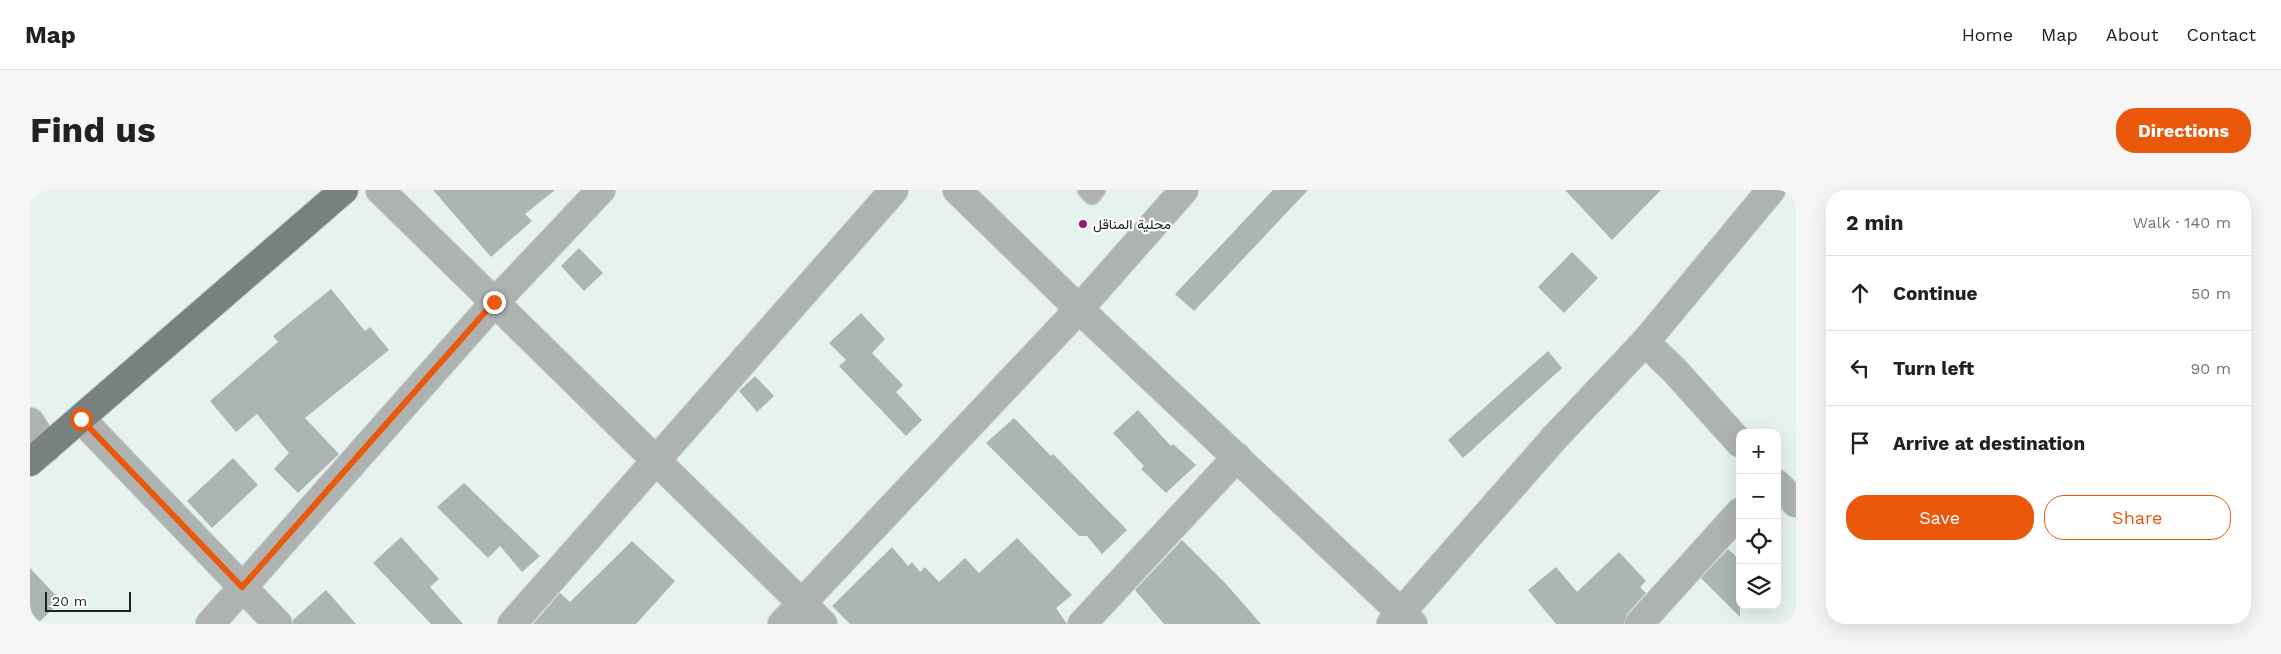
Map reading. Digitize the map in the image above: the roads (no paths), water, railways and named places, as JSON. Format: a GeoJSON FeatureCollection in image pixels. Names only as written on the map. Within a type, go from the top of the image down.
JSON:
{"type":"FeatureCollection","features":[{"type":"Feature","properties":{"kind":"main road"},"geometry":{"type":"LineString","coordinates":[[39,455],[344,190]]}},
{"type":"Feature","properties":{"kind":"street"},"geometry":{"type":"LineString","coordinates":[[380,190],[800,604],[823,624]]}},
{"type":"Feature","properties":{"kind":"street"},"geometry":{"type":"LineString","coordinates":[[210,624],[494,302],[601,190]]}},
{"type":"Feature","properties":{"kind":"street"},"geometry":{"type":"LineString","coordinates":[[512,624],[894,190]]}},
{"type":"Feature","properties":{"kind":"street"},"geometry":{"type":"LineString","coordinates":[[957,190],[1079,309],[1237,457],[1402,620],[1556,436],[1645,342],[1771,190]]}},
{"type":"Feature","properties":{"kind":"street"},"geometry":{"type":"LineString","coordinates":[[782,624],[1079,309],[1184,190]]}},
{"type":"Feature","properties":{"kind":"street"},"geometry":{"type":"LineString","coordinates":[[1645,342],[1675,371],[1736,439]]}},
{"type":"Feature","properties":{"kind":"street"},"geometry":{"type":"LineString","coordinates":[[81,419],[278,624]]}},
{"type":"Feature","properties":{"kind":"street"},"geometry":{"type":"LineString","coordinates":[[30,422],[39,455]]}},
{"type":"Feature","properties":{"kind":"street"},"geometry":{"type":"LineString","coordinates":[[1082,624],[1237,457]]}},
{"type":"Feature","properties":{"kind":"street"},"geometry":{"type":"LineString","coordinates":[[1781,488],[1796,503]]}},
{"type":"Feature","properties":{"kind":"street"},"geometry":{"type":"LineString","coordinates":[[1639,624],[1736,516]]}},
{"type":"Feature","properties":{"kind":"lane"},"geometry":{"type":"LineString","coordinates":[[1086,190],[1092,196],[1097,190]]}},
{"type":"Feature","properties":{"kind":"place","name":"محلية المناقل"},"geometry":{"type":"Point","coordinates":[1083,224]}}]}
